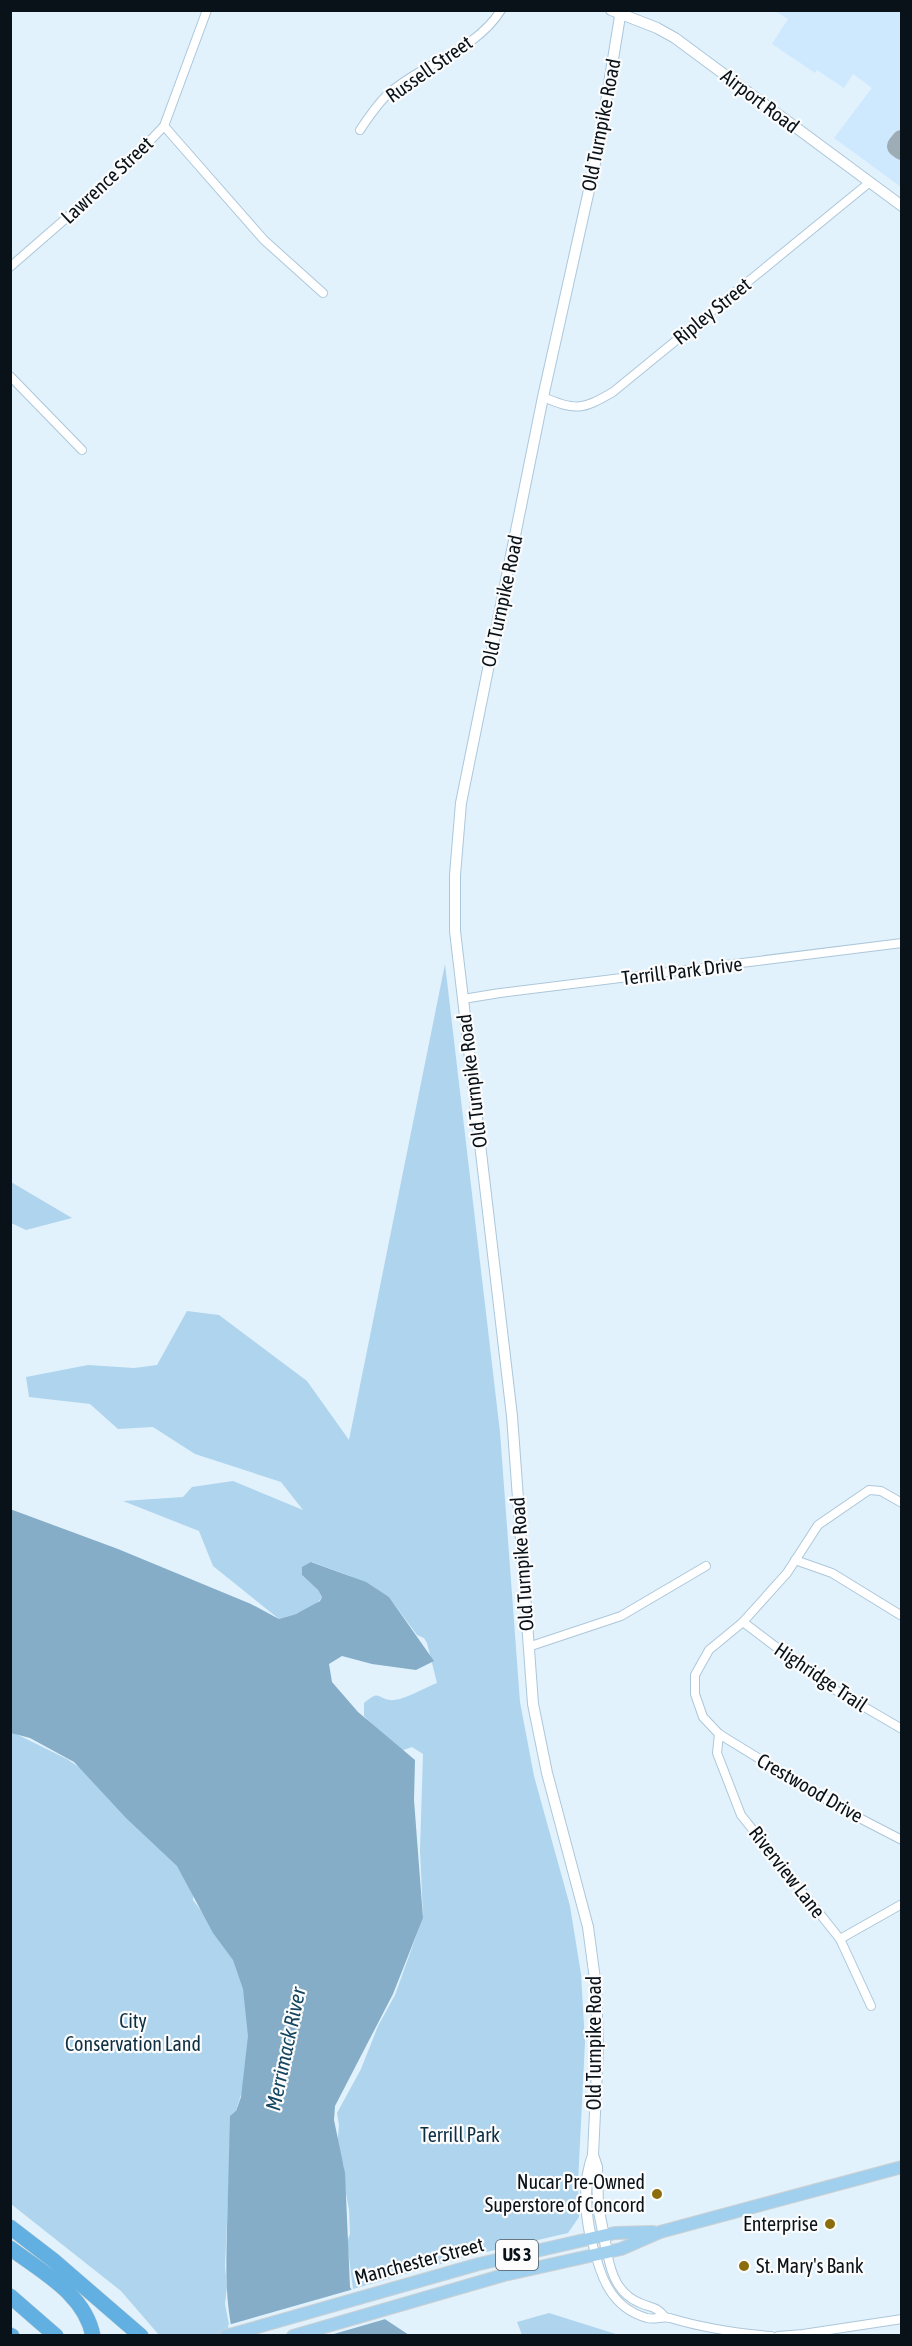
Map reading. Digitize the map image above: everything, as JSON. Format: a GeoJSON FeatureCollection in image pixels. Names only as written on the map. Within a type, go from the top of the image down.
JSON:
{"type":"FeatureCollection","features":[{"type":"Feature","properties":{"kind":"highway"},"geometry":{"type":"LineString","coordinates":[[10,2227],[53,2260],[141,2336]]}},
{"type":"Feature","properties":{"kind":"highway"},"geometry":{"type":"LineString","coordinates":[[10,2248],[64,2288],[78,2302],[90,2322],[93,2336]]}},
{"type":"Feature","properties":{"kind":"highway"},"geometry":{"type":"LineString","coordinates":[[10,2296],[56,2336]]}},
{"type":"Feature","properties":{"kind":"main road","name":"Manchester Street"},"geometry":{"type":"LineString","coordinates":[[293,2336],[504,2276],[621,2249],[660,2232],[902,2167]]}},
{"type":"Feature","properties":{"kind":"main road","name":"Manchester Street"},"geometry":{"type":"LineString","coordinates":[[226,2336],[444,2273],[591,2238],[619,2233],[660,2232]]}},
{"type":"Feature","properties":{"kind":"street","name":"Lawrence Street"},"geometry":{"type":"LineString","coordinates":[[10,267],[125,167],[164,126],[207,10]]}},
{"type":"Feature","properties":{"kind":"street","name":"Russell Street"},"geometry":{"type":"LineString","coordinates":[[360,130],[386,96],[470,41],[486,29],[501,10]]}},
{"type":"Feature","properties":{"kind":"street","name":"Airport Road"},"geometry":{"type":"LineString","coordinates":[[618,12],[675,38],[902,206]]}},
{"type":"Feature","properties":{"kind":"street","name":"Old Turnpike Road"},"geometry":{"type":"LineString","coordinates":[[591,2238],[586,2184],[588,2168],[593,2155],[598,2048],[592,1947],[579,1888],[547,1773],[533,1704],[512,1416],[463,999],[454,898],[461,802],[543,397],[599,145],[618,12]]}},
{"type":"Feature","properties":{"kind":"street"},"geometry":{"type":"LineString","coordinates":[[164,126],[264,240],[323,292]]}},
{"type":"Feature","properties":{"kind":"street","name":"Ripley Street"},"geometry":{"type":"LineString","coordinates":[[543,397],[566,406],[576,407],[595,402],[612,392],[870,182]]}},
{"type":"Feature","properties":{"kind":"street"},"geometry":{"type":"LineString","coordinates":[[10,376],[82,450]]}},
{"type":"Feature","properties":{"kind":"street","name":"Terrill Park Drive"},"geometry":{"type":"LineString","coordinates":[[463,999],[902,943]]}},
{"type":"Feature","properties":{"kind":"street"},"geometry":{"type":"LineString","coordinates":[[719,1734],[703,1717],[695,1694],[695,1675],[710,1650],[743,1622],[787,1573],[818,1525],[868,1490],[881,1491],[902,1503]]}},
{"type":"Feature","properties":{"kind":"street"},"geometry":{"type":"LineString","coordinates":[[795,1560],[832,1573],[902,1616]]}},
{"type":"Feature","properties":{"kind":"street"},"geometry":{"type":"LineString","coordinates":[[528,1647],[621,1616],[706,1566]]}},
{"type":"Feature","properties":{"kind":"street","name":"Highridge Trail"},"geometry":{"type":"LineString","coordinates":[[743,1622],[825,1684],[902,1729]]}},
{"type":"Feature","properties":{"kind":"street","name":"Crestwood Drive"},"geometry":{"type":"LineString","coordinates":[[719,1734],[840,1808],[902,1840]]}},
{"type":"Feature","properties":{"kind":"street","name":"Riverview Lane"},"geometry":{"type":"LineString","coordinates":[[719,1734],[717,1753],[741,1815],[840,1939],[872,2006]]}},
{"type":"Feature","properties":{"kind":"street"},"geometry":{"type":"LineString","coordinates":[[840,1939],[902,1904]]}},
{"type":"Feature","properties":{"kind":"street","name":"Old Turnpike Road"},"geometry":{"type":"LineString","coordinates":[[593,2155],[597,2167],[598,2206],[604,2236],[601,2254]]}},
{"type":"Feature","properties":{"kind":"street"},"geometry":{"type":"LineString","coordinates":[[591,2238],[601,2254],[607,2288],[620,2304],[647,2318],[664,2316],[717,2330],[771,2336]]}},
{"type":"Feature","properties":{"kind":"street"},"geometry":{"type":"LineString","coordinates":[[778,2336],[902,2319]]}},
{"type":"Feature","properties":{"kind":"shaded area"},"geometry":{"type":"Polygon","coordinates":[[[775,11],[901,11],[901,187],[834,138],[872,88],[853,74],[844,88],[817,70],[815,73],[772,44],[788,19],[775,11]]]}},
{"type":"Feature","properties":{"kind":"green space","name":"Terrill Park"},"geometry":{"type":"Polygon","coordinates":[[[445,964],[500,1432],[520,1702],[534,1776],[570,1906],[581,1974],[585,2042],[578,2183],[579,2217],[568,2233],[469,2256],[353,2289],[347,2242],[350,2234],[349,2210],[343,2176],[344,2167],[337,2148],[339,2125],[337,2113],[361,2069],[378,2026],[395,1995],[423,1917],[420,1850],[423,1754],[412,1747],[398,1752],[364,1716],[364,1703],[375,1696],[390,1700],[400,1699],[437,1683],[427,1643],[424,1638],[417,1635],[389,1597],[350,1576],[312,1562],[302,1575],[322,1597],[308,1609],[279,1619],[213,1566],[199,1531],[123,1501],[183,1497],[192,1487],[233,1481],[303,1510],[281,1482],[195,1454],[153,1427],[118,1429],[90,1404],[29,1397],[26,1377],[88,1365],[134,1368],[157,1365],[187,1311],[219,1315],[307,1381],[349,1440],[445,964]]]}},
{"type":"Feature","properties":{"kind":"green space"},"geometry":{"type":"Polygon","coordinates":[[[11,1182],[72,1218],[26,1230],[11,1223],[11,1182]]]}},
{"type":"Feature","properties":{"kind":"green space","name":"City Conservation Land"},"geometry":{"type":"Polygon","coordinates":[[[10,1731],[67,1759],[96,1779],[144,1819],[194,1886],[193,1900],[232,1953],[255,2009],[247,2077],[231,2134],[225,2304],[231,2335],[159,2335],[121,2291],[11,2204],[10,1731]]]}},
{"type":"Feature","properties":{"kind":"green space"},"geometry":{"type":"Polygon","coordinates":[[[549,2313],[619,2335],[522,2335],[517,2322],[549,2313]]]}},
{"type":"Feature","properties":{"kind":"water","name":"Merrimack River"},"geometry":{"type":"Polygon","coordinates":[[[10,1509],[118,1549],[251,1604],[279,1619],[296,1614],[320,1601],[322,1597],[318,1590],[302,1575],[302,1567],[311,1562],[366,1582],[389,1597],[434,1661],[416,1670],[372,1664],[342,1656],[329,1664],[332,1682],[358,1712],[415,1760],[414,1800],[423,1918],[393,1994],[335,2106],[334,2120],[345,2173],[350,2287],[359,2302],[409,2335],[233,2335],[227,2296],[226,2269],[230,2116],[236,2111],[241,2097],[248,2036],[243,1989],[233,1960],[213,1933],[177,1866],[126,1818],[74,1762],[30,1738],[11,1733],[10,1509]]]}},
{"type":"Feature","properties":{"kind":"pier"},"geometry":{"type":"Polygon","coordinates":[[[354,2289],[361,2300],[389,2318],[327,2336],[230,2336],[228,2325],[354,2289]]]}},
{"type":"Feature","properties":{"kind":"taxiway"},"geometry":{"type":"LineString","coordinates":[[902,141],[898,146],[902,149]]}},
{"type":"Feature","properties":{"kind":"place","name":"Nucar Pre-Owned Superstore of Concord"},"geometry":{"type":"Point","coordinates":[657,2194]}},
{"type":"Feature","properties":{"kind":"place","name":"Enterprise"},"geometry":{"type":"Point","coordinates":[830,2224]}},
{"type":"Feature","properties":{"kind":"place","name":"St. Mary's Bank"},"geometry":{"type":"Point","coordinates":[744,2266]}}]}
